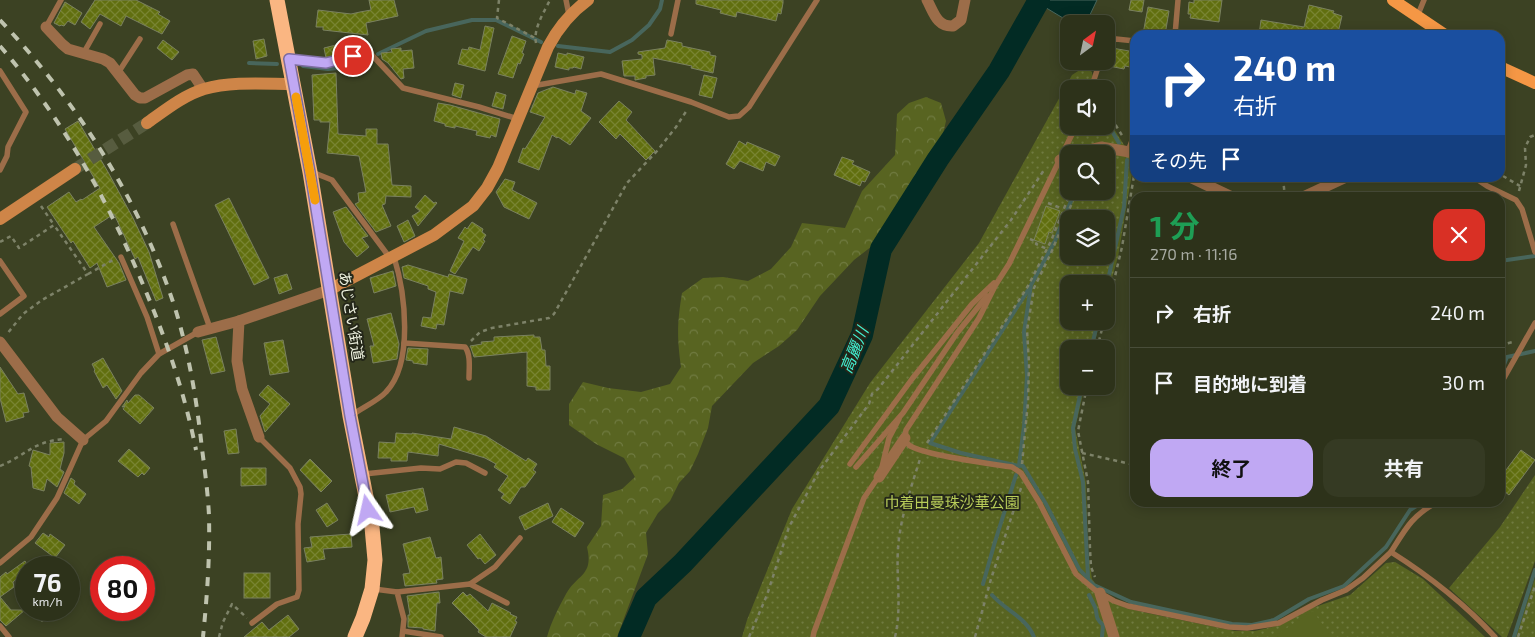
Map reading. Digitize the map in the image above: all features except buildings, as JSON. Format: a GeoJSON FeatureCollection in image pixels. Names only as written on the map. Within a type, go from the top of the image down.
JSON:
{"type":"FeatureCollection","features":[{"type":"Feature","properties":{"kind":"highway","name":"あじさい街道"},"geometry":{"type":"LineString","coordinates":[[277,0],[310,172],[350,416],[372,527],[375,560],[372,589],[355,637]]}},
{"type":"Feature","properties":{"kind":"main road"},"geometry":{"type":"LineString","coordinates":[[1393,0],[1433,30]]}},
{"type":"Feature","properties":{"kind":"main road"},"geometry":{"type":"LineString","coordinates":[[1505,70],[1535,83]]}},
{"type":"Feature","properties":{"kind":"street"},"geometry":{"type":"LineString","coordinates":[[198,332],[239,321],[329,290],[434,235],[473,206],[487,188],[498,168],[555,33],[569,15],[588,0]]}},
{"type":"Feature","properties":{"kind":"street"},"geometry":{"type":"LineString","coordinates":[[927,0],[938,21],[946,26],[954,26],[960,20],[965,0]]}},
{"type":"Feature","properties":{"kind":"street"},"geometry":{"type":"LineString","coordinates":[[46,27],[68,48],[110,63],[140,98],[145,98],[186,75],[193,74],[203,89]]}},
{"type":"Feature","properties":{"kind":"street"},"geometry":{"type":"LineString","coordinates":[[147,123],[203,89],[229,85],[294,84]]}},
{"type":"Feature","properties":{"kind":"street"},"geometry":{"type":"LineString","coordinates":[[1115,148],[1130,150]]}},
{"type":"Feature","properties":{"kind":"street"},"geometry":{"type":"LineString","coordinates":[[0,219],[75,169]]}},
{"type":"Feature","properties":{"kind":"street"},"geometry":{"type":"LineString","coordinates":[[1200,182],[1221,192]]}},
{"type":"Feature","properties":{"kind":"street"},"geometry":{"type":"LineString","coordinates":[[1314,192],[1335,182]]}},
{"type":"Feature","properties":{"kind":"street"},"geometry":{"type":"LineString","coordinates":[[239,321],[237,362],[242,389],[259,437]]}},
{"type":"Feature","properties":{"kind":"street"},"geometry":{"type":"LineString","coordinates":[[3,338],[57,417],[81,439]]}},
{"type":"Feature","properties":{"kind":"street"},"geometry":{"type":"LineString","coordinates":[[879,477],[905,438]]}},
{"type":"Feature","properties":{"kind":"street"},"geometry":{"type":"LineString","coordinates":[[1099,589],[1114,637]]}},
{"type":"Feature","properties":{"kind":"lane"},"geometry":{"type":"LineString","coordinates":[[46,27],[61,0]]}},
{"type":"Feature","properties":{"kind":"lane"},"geometry":{"type":"LineString","coordinates":[[566,0],[569,15]]}},
{"type":"Feature","properties":{"kind":"lane"},"geometry":{"type":"LineString","coordinates":[[671,34],[678,0]]}},
{"type":"Feature","properties":{"kind":"lane"},"geometry":{"type":"LineString","coordinates":[[531,86],[601,74],[735,117],[744,113],[749,107],[817,0]]}},
{"type":"Feature","properties":{"kind":"lane"},"geometry":{"type":"LineString","coordinates":[[1175,30],[1178,0]]}},
{"type":"Feature","properties":{"kind":"lane"},"geometry":{"type":"LineString","coordinates":[[1417,17],[1424,0]]}},
{"type":"Feature","properties":{"kind":"lane"},"geometry":{"type":"LineString","coordinates":[[83,54],[100,24]]}},
{"type":"Feature","properties":{"kind":"lane"},"geometry":{"type":"LineString","coordinates":[[118,74],[140,39]]}},
{"type":"Feature","properties":{"kind":"lane"},"geometry":{"type":"LineString","coordinates":[[1115,40],[1130,40]]}},
{"type":"Feature","properties":{"kind":"lane"},"geometry":{"type":"LineString","coordinates":[[289,59],[326,63],[370,53],[403,88],[518,119]]}},
{"type":"Feature","properties":{"kind":"lane"},"geometry":{"type":"LineString","coordinates":[[0,71],[26,112],[8,147],[7,156],[0,170]]}},
{"type":"Feature","properties":{"kind":"lane"},"geometry":{"type":"LineString","coordinates":[[1060,165],[1039,200],[1009,264],[979,318],[906,430],[905,438],[908,444],[923,450],[1012,467],[1021,473],[1039,502],[1076,574],[1114,601],[1136,608],[1230,627],[1247,628],[1279,623],[1322,600],[1346,590],[1363,578],[1391,552],[1407,526],[1429,507]]}},
{"type":"Feature","properties":{"kind":"lane"},"geometry":{"type":"LineString","coordinates":[[310,172],[332,180],[392,258],[402,292],[404,343],[398,372],[393,384],[386,394],[350,416]]}},
{"type":"Feature","properties":{"kind":"lane"},"geometry":{"type":"LineString","coordinates":[[1480,182],[1499,192]]}},
{"type":"Feature","properties":{"kind":"lane"},"geometry":{"type":"LineString","coordinates":[[1505,195],[1516,200],[1522,210],[1535,252]]}},
{"type":"Feature","properties":{"kind":"lane"},"geometry":{"type":"LineString","coordinates":[[173,224],[210,328]]}},
{"type":"Feature","properties":{"kind":"lane"},"geometry":{"type":"LineString","coordinates":[[122,257],[147,317],[159,354]]}},
{"type":"Feature","properties":{"kind":"lane"},"geometry":{"type":"LineString","coordinates":[[0,261],[24,296],[0,314]]}},
{"type":"Feature","properties":{"kind":"lane"},"geometry":{"type":"LineString","coordinates":[[903,413],[853,465],[912,379],[972,304],[1001,277]]}},
{"type":"Feature","properties":{"kind":"lane"},"geometry":{"type":"LineString","coordinates":[[814,637],[814,632],[864,498],[879,477],[889,438],[903,413],[957,333],[994,288]]}},
{"type":"Feature","properties":{"kind":"lane"},"geometry":{"type":"LineString","coordinates":[[1505,376],[1535,323]]}},
{"type":"Feature","properties":{"kind":"lane"},"geometry":{"type":"LineString","coordinates":[[0,563],[31,537],[57,498],[81,439],[106,421],[141,372],[159,354],[198,332]]}},
{"type":"Feature","properties":{"kind":"lane"},"geometry":{"type":"LineString","coordinates":[[404,343],[465,347],[468,350],[469,378]]}},
{"type":"Feature","properties":{"kind":"lane"},"geometry":{"type":"LineString","coordinates":[[252,623],[277,604],[297,597],[299,590],[298,524],[302,494],[290,468],[259,437]]}},
{"type":"Feature","properties":{"kind":"lane"},"geometry":{"type":"LineString","coordinates":[[362,474],[421,468],[440,469],[456,462],[466,463],[485,473]]}},
{"type":"Feature","properties":{"kind":"lane"},"geometry":{"type":"LineString","coordinates":[[372,589],[397,592],[470,584],[496,567],[520,538]]}},
{"type":"Feature","properties":{"kind":"lane"},"geometry":{"type":"LineString","coordinates":[[1391,552],[1430,577],[1482,622],[1495,637]]}},
{"type":"Feature","properties":{"kind":"lane"},"geometry":{"type":"LineString","coordinates":[[470,584],[507,603]]}},
{"type":"Feature","properties":{"kind":"lane"},"geometry":{"type":"LineString","coordinates":[[397,592],[404,619],[403,634],[441,637]]}},
{"type":"Feature","properties":{"kind":"lane"},"geometry":{"type":"LineString","coordinates":[[0,626],[9,637]]}},
{"type":"Feature","properties":{"kind":"path"},"geometry":{"type":"LineString","coordinates":[[499,0],[497,18],[535,39],[540,20],[550,0]]}},
{"type":"Feature","properties":{"kind":"path"},"geometry":{"type":"LineString","coordinates":[[465,347],[480,332],[492,328],[549,318],[554,314],[627,183],[657,151],[676,127],[692,102]]}},
{"type":"Feature","properties":{"kind":"path"},"geometry":{"type":"LineString","coordinates":[[1115,125],[1130,148]]}},
{"type":"Feature","properties":{"kind":"path"},"geometry":{"type":"LineString","coordinates":[[1516,200],[1526,165],[1525,148],[1530,137],[1535,135]]}},
{"type":"Feature","properties":{"kind":"path"},"geometry":{"type":"LineString","coordinates":[[749,637],[767,595],[789,527],[819,471],[868,404],[872,394],[878,389],[1011,220],[1042,171],[1060,160]]}},
{"type":"Feature","properties":{"kind":"path"},"geometry":{"type":"LineString","coordinates":[[1505,177],[1520,186]]}},
{"type":"Feature","properties":{"kind":"path"},"geometry":{"type":"LineString","coordinates":[[1039,200],[1064,210],[1071,200]]}},
{"type":"Feature","properties":{"kind":"path"},"geometry":{"type":"LineString","coordinates":[[895,637],[898,624],[898,548],[904,514],[923,450],[1031,287],[1046,258],[1071,200]]}},
{"type":"Feature","properties":{"kind":"path"},"geometry":{"type":"LineString","coordinates":[[1115,276],[1130,200]]}},
{"type":"Feature","properties":{"kind":"path"},"geometry":{"type":"LineString","coordinates":[[47,215],[54,225],[59,228],[88,274]]}},
{"type":"Feature","properties":{"kind":"path"},"geometry":{"type":"LineString","coordinates":[[1022,463],[1028,392],[1027,330],[1031,287],[1046,258],[1060,220]]}},
{"type":"Feature","properties":{"kind":"path"},"geometry":{"type":"LineString","coordinates":[[0,242],[11,236],[19,248],[54,225]]}},
{"type":"Feature","properties":{"kind":"path"},"geometry":{"type":"LineString","coordinates":[[1038,245],[1048,249]]}},
{"type":"Feature","properties":{"kind":"path"},"geometry":{"type":"LineString","coordinates":[[3,338],[23,314],[42,300],[113,261]]}},
{"type":"Feature","properties":{"kind":"path"},"geometry":{"type":"LineString","coordinates":[[1085,395],[1078,431],[1088,482],[1092,567],[1099,589]]}},
{"type":"Feature","properties":{"kind":"path"},"geometry":{"type":"LineString","coordinates":[[0,466],[26,450],[47,441],[81,439]]}},
{"type":"Feature","properties":{"kind":"path"},"geometry":{"type":"LineString","coordinates":[[1082,452],[1130,464]]}},
{"type":"Feature","properties":{"kind":"path"},"geometry":{"type":"LineString","coordinates":[[975,637],[991,579],[1024,478]]}},
{"type":"Feature","properties":{"kind":"path"},"geometry":{"type":"LineString","coordinates":[[1518,637],[1535,586]]}},
{"type":"Feature","properties":{"kind":"path"},"geometry":{"type":"LineString","coordinates":[[218,637],[232,604],[252,623]]}},
{"type":"Feature","properties":{"kind":"green space","name":"巾着田曼珠沙華公園"},"geometry":{"type":"Polygon","coordinates":[[[1080,70],[1091,70],[1094,80],[1069,80],[1072,75],[1080,70]]]}},
{"type":"Feature","properties":{"kind":"green space"},"geometry":{"type":"Polygon","coordinates":[[[926,97],[941,103],[946,121],[940,147],[929,157],[892,212],[887,230],[876,243],[854,260],[820,296],[797,330],[779,346],[753,363],[712,406],[708,428],[690,471],[679,483],[670,501],[658,513],[646,533],[648,554],[617,637],[547,637],[566,594],[583,574],[588,564],[587,547],[601,526],[603,495],[622,489],[635,477],[624,458],[596,444],[569,425],[569,404],[583,382],[608,388],[641,392],[670,384],[681,367],[678,330],[682,293],[703,278],[723,277],[748,281],[771,269],[791,247],[802,223],[845,228],[862,191],[895,155],[897,114],[909,103],[926,97]]]}},
{"type":"Feature","properties":{"kind":"green space","name":"巾着田曼珠沙華公園"},"geometry":{"type":"Polygon","coordinates":[[[1060,97],[1060,135],[1115,135],[1115,130],[1130,155],[1130,182],[1118,257],[1113,275],[1060,275],[1060,330],[1098,330],[1095,340],[1060,340],[1060,395],[1083,395],[1075,428],[1086,483],[1088,552],[1092,579],[1107,600],[1126,608],[1147,613],[1235,631],[1255,631],[1280,625],[1312,608],[1350,595],[1386,563],[1395,562],[1423,579],[1485,637],[742,637],[747,620],[792,509],[870,383],[979,243],[1060,97]]]}},
{"type":"Feature","properties":{"kind":"green space"},"geometry":{"type":"Polygon","coordinates":[[[1535,475],[1535,561],[1507,637],[1502,637],[1449,588],[1500,527],[1535,475]]]}},
{"type":"Feature","properties":{"kind":"green space"},"geometry":{"type":"Polygon","coordinates":[[[1535,578],[1535,637],[1516,637],[1535,578]]]}},
{"type":"Feature","properties":{"kind":"green space"},"geometry":{"type":"Polygon","coordinates":[[[1313,611],[1331,637],[1273,637],[1313,611]]]}},
{"type":"Feature","properties":{"kind":"water"},"geometry":{"type":"Polygon","coordinates":[[[1033,0],[1097,0],[1090,15],[1060,16],[1033,0]]]}},
{"type":"Feature","properties":{"kind":"waterway"},"geometry":{"type":"LineString","coordinates":[[558,46],[610,52],[632,40],[649,25],[660,9],[662,0]]}},
{"type":"Feature","properties":{"kind":"waterway","name":"高麗川"},"geometry":{"type":"LineString","coordinates":[[629,637],[646,598],[683,563],[829,406],[862,335],[881,249],[938,159],[999,71],[1039,0]]}},
{"type":"Feature","properties":{"kind":"waterway"},"geometry":{"type":"LineString","coordinates":[[378,54],[426,31],[472,20],[496,20],[541,42]]}},
{"type":"Feature","properties":{"kind":"waterway"},"geometry":{"type":"LineString","coordinates":[[303,66],[328,69],[338,68],[367,58]]}},
{"type":"Feature","properties":{"kind":"waterway"},"geometry":{"type":"LineString","coordinates":[[249,63],[277,64]]}},
{"type":"Feature","properties":{"kind":"waterway"},"geometry":{"type":"LineString","coordinates":[[1114,135],[1119,143]]}},
{"type":"Feature","properties":{"kind":"waterway"},"geometry":{"type":"LineString","coordinates":[[1109,275],[1124,207],[1127,160]]}},
{"type":"Feature","properties":{"kind":"waterway"},"geometry":{"type":"LineString","coordinates":[[1071,200],[1055,241],[1031,285],[1024,332],[1027,376],[1019,465],[1023,466],[1046,504],[1079,569],[1094,585],[1131,602],[1232,624],[1252,625],[1274,620],[1309,599],[1344,586],[1386,547],[1410,510],[1415,507]]}},
{"type":"Feature","properties":{"kind":"waterway"},"geometry":{"type":"LineString","coordinates":[[1505,260],[1535,256]]}},
{"type":"Feature","properties":{"kind":"waterway"},"geometry":{"type":"LineString","coordinates":[[1019,466],[961,453],[930,443],[1030,287]]}},
{"type":"Feature","properties":{"kind":"waterway"},"geometry":{"type":"LineString","coordinates":[[1093,340],[1096,330]]}},
{"type":"Feature","properties":{"kind":"waterway"},"geometry":{"type":"LineString","coordinates":[[1505,362],[1507,357],[1535,351]]}},
{"type":"Feature","properties":{"kind":"waterway"},"geometry":{"type":"LineString","coordinates":[[1080,395],[1073,428],[1075,449],[1083,482],[1088,577]]}},
{"type":"Feature","properties":{"kind":"waterway"},"geometry":{"type":"LineString","coordinates":[[983,584],[1016,475]]}},
{"type":"Feature","properties":{"kind":"waterway"},"geometry":{"type":"LineString","coordinates":[[1514,637],[1535,570]]}},
{"type":"Feature","properties":{"kind":"waterway"},"geometry":{"type":"LineString","coordinates":[[992,595],[1021,619],[1034,637]]}},
{"type":"Feature","properties":{"kind":"waterway"},"geometry":{"type":"LineString","coordinates":[[1089,595],[1095,607],[1097,618],[1103,625],[1102,637]]}},
{"type":"Feature","properties":{"kind":"tunnel"},"geometry":{"type":"LineString","coordinates":[[75,169],[147,123]]}},
{"type":"Feature","properties":{"kind":"railway"},"geometry":{"type":"LineString","coordinates":[[0,20],[55,84],[103,154],[125,191],[144,229],[161,268],[175,308],[195,396],[208,499],[209,562],[203,637]]}},
{"type":"Feature","properties":{"kind":"railway"},"geometry":{"type":"LineString","coordinates":[[0,46],[23,73],[63,131],[99,191],[115,223],[160,327],[181,388],[196,450]]}},
{"type":"Feature","properties":{"kind":"slow traffic"},"geometry":{"type":"LineString","coordinates":[[296,97],[315,200]]}},
{"type":"Feature","properties":{"kind":"route"},"geometry":{"type":"LineString","coordinates":[[353,56],[326,63],[289,59],[310,172],[350,416],[368,510]]}}]}
